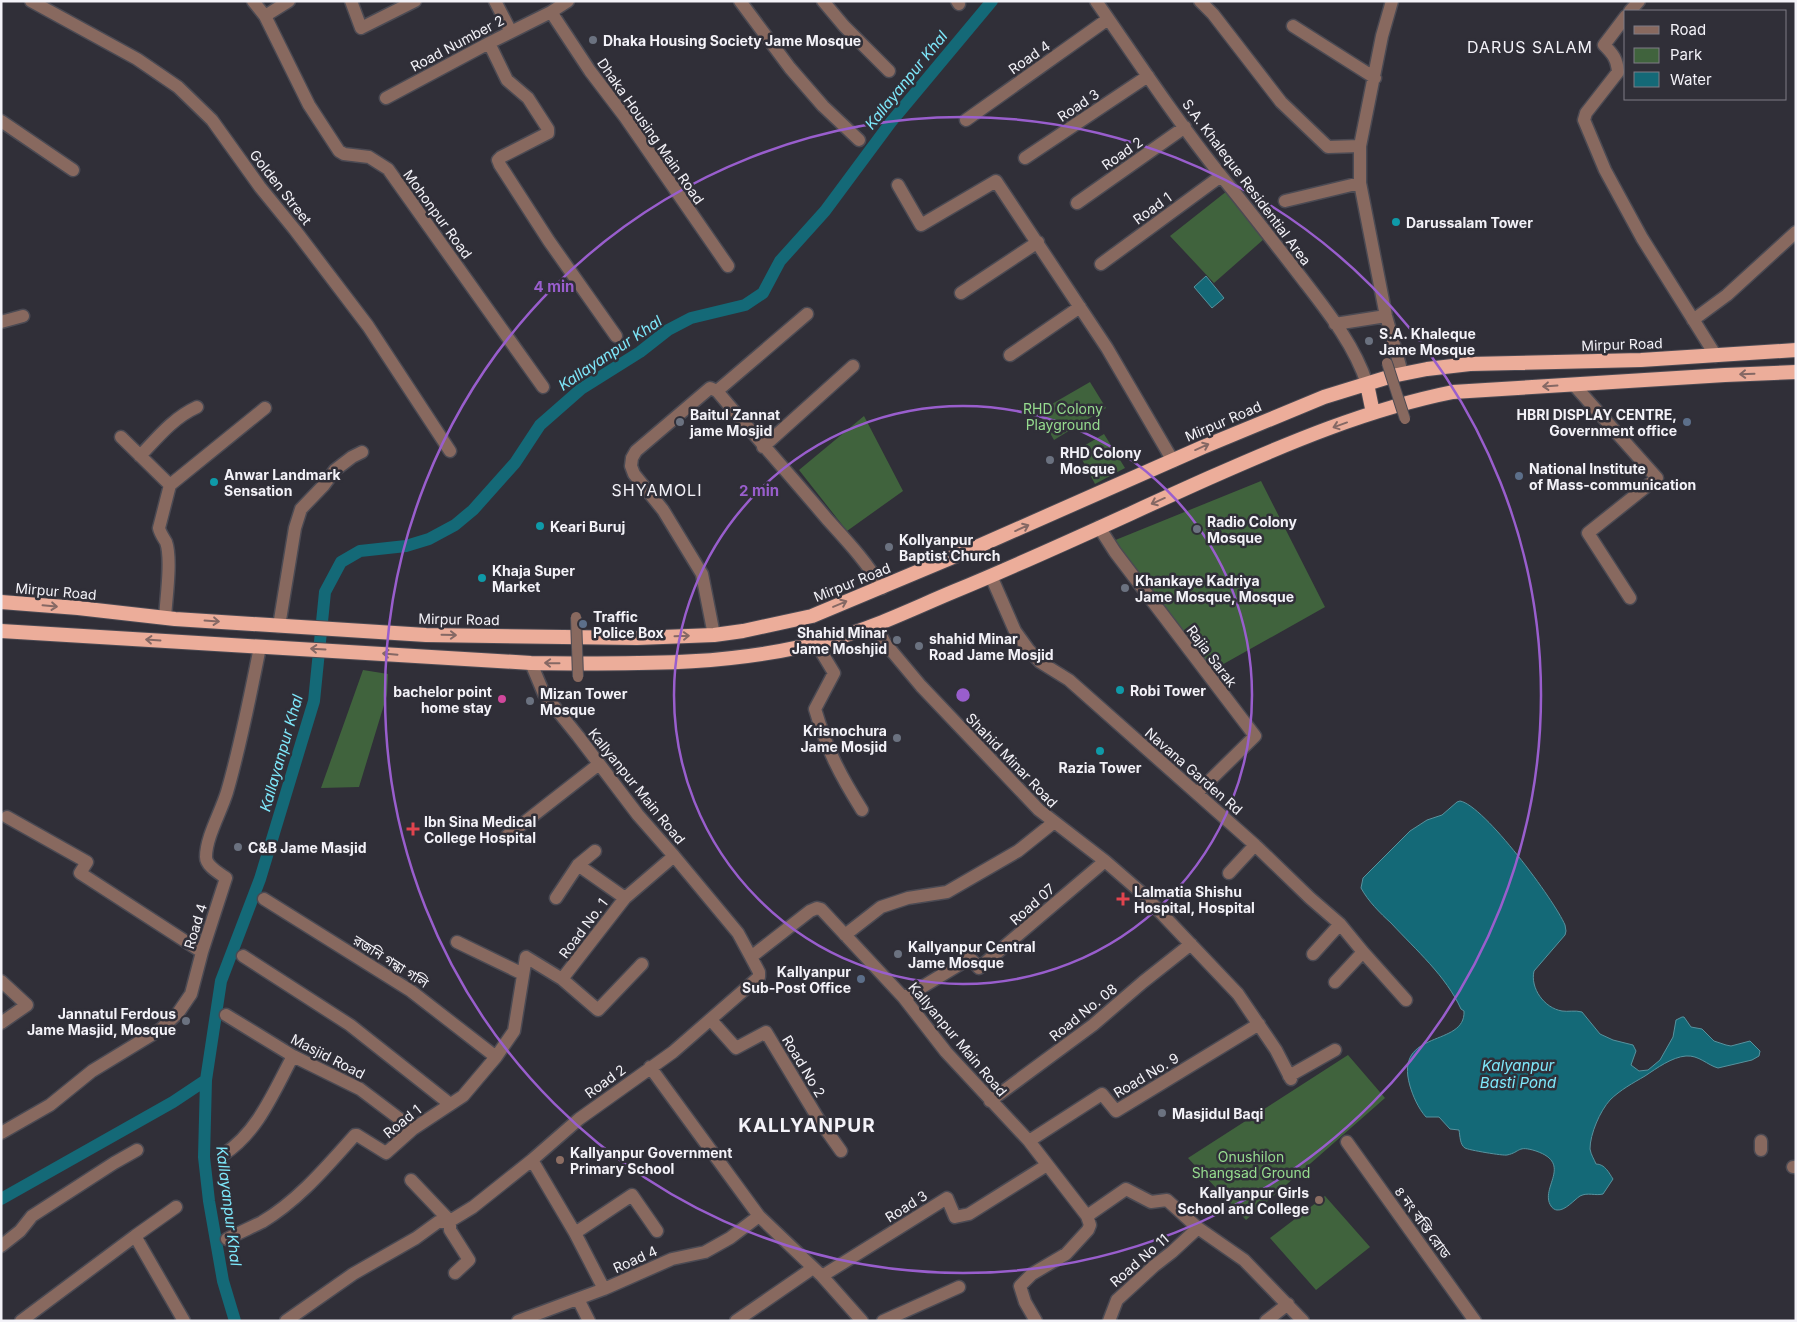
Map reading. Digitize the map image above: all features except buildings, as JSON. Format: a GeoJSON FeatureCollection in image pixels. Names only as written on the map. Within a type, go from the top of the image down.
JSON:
{"type":"FeatureCollection","features":[{"type":"Feature","properties":{"kind":"highway","name":"Mirpur Road"},"geometry":{"type":"LineString","coordinates":[[1,602],[78,608],[165,618],[426,635],[598,638],[714,635],[743,632],[812,616],[882,588],[1324,396],[1402,373],[1470,364],[1716,356],[1796,350]]}},
{"type":"Feature","properties":{"kind":"highway"},"geometry":{"type":"LineString","coordinates":[[1,631],[531,663],[675,663],[767,654],[816,644],[874,625],[991,576],[1258,457],[1373,413],[1417,399],[1453,392],[1796,372]]}},
{"type":"Feature","properties":{"kind":"highway"},"geometry":{"type":"LineString","coordinates":[[1367,384],[1373,413]]}},
{"type":"Feature","properties":{"kind":"street","name":"Golden Street"},"geometry":{"type":"LineString","coordinates":[[31,1],[137,59],[178,87],[212,120],[260,187],[368,326],[450,451]]}},
{"type":"Feature","properties":{"kind":"street","name":"Mohonpur Road"},"geometry":{"type":"LineString","coordinates":[[252,1],[265,16],[310,104],[339,151],[344,154],[368,157],[388,169],[543,387]]}},
{"type":"Feature","properties":{"kind":"street"},"geometry":{"type":"LineString","coordinates":[[265,16],[289,1]]}},
{"type":"Feature","properties":{"kind":"street"},"geometry":{"type":"LineString","coordinates":[[351,1],[360,28],[414,1]]}},
{"type":"Feature","properties":{"kind":"street"},"geometry":{"type":"LineString","coordinates":[[495,1],[511,32]]}},
{"type":"Feature","properties":{"kind":"street","name":"Road Number 2"},"geometry":{"type":"LineString","coordinates":[[386,98],[551,12],[568,1]]}},
{"type":"Feature","properties":{"kind":"street"},"geometry":{"type":"LineString","coordinates":[[740,1],[790,68],[822,106],[859,140]]}},
{"type":"Feature","properties":{"kind":"street"},"geometry":{"type":"LineString","coordinates":[[823,1],[844,26],[889,71]]}},
{"type":"Feature","properties":{"kind":"street","name":"S.A. Khaleque Residential Area"},"geometry":{"type":"LineString","coordinates":[[1096,1],[1221,176],[1264,228],[1335,324],[1358,361],[1367,384]]}},
{"type":"Feature","properties":{"kind":"street"},"geometry":{"type":"LineString","coordinates":[[1200,1],[1213,14],[1282,102],[1328,148],[1360,146]]}},
{"type":"Feature","properties":{"kind":"street"},"geometry":{"type":"LineString","coordinates":[[1392,1],[1382,36],[1360,146],[1360,183],[1386,316],[1402,373]]}},
{"type":"Feature","properties":{"kind":"street","name":"Dhaka Housing Main Road"},"geometry":{"type":"LineString","coordinates":[[551,12],[590,71],[728,266]]}},
{"type":"Feature","properties":{"kind":"street","name":"Road 4"},"geometry":{"type":"LineString","coordinates":[[966,120],[1108,19]]}},
{"type":"Feature","properties":{"kind":"street"},"geometry":{"type":"LineString","coordinates":[[1624,19],[1604,45],[1614,55],[1618,63],[1618,72],[1586,113],[1584,120],[1605,170],[1630,217],[1716,356]]}},
{"type":"Feature","properties":{"kind":"street"},"geometry":{"type":"LineString","coordinates":[[1293,26],[1375,78]]}},
{"type":"Feature","properties":{"kind":"street"},"geometry":{"type":"LineString","coordinates":[[489,43],[507,80],[528,98],[548,129],[548,132],[501,157],[498,160],[500,165],[549,241],[616,336]]}},
{"type":"Feature","properties":{"kind":"street","name":"Road 3"},"geometry":{"type":"LineString","coordinates":[[1025,158],[1148,76]]}},
{"type":"Feature","properties":{"kind":"street"},"geometry":{"type":"LineString","coordinates":[[1,121],[72,170]]}},
{"type":"Feature","properties":{"kind":"street","name":"Road 2"},"geometry":{"type":"LineString","coordinates":[[1077,203],[1185,127]]}},
{"type":"Feature","properties":{"kind":"street","name":"Road 1"},"geometry":{"type":"LineString","coordinates":[[1101,264],[1221,176]]}},
{"type":"Feature","properties":{"kind":"street"},"geometry":{"type":"LineString","coordinates":[[898,185],[920,226],[996,181],[1107,348],[1173,460]]}},
{"type":"Feature","properties":{"kind":"street"},"geometry":{"type":"LineString","coordinates":[[1285,201],[1360,183]]}},
{"type":"Feature","properties":{"kind":"street"},"geometry":{"type":"LineString","coordinates":[[1693,320],[1727,294],[1796,232]]}},
{"type":"Feature","properties":{"kind":"street"},"geometry":{"type":"LineString","coordinates":[[961,293],[1038,242]]}},
{"type":"Feature","properties":{"kind":"street"},"geometry":{"type":"LineString","coordinates":[[1010,355],[1080,307]]}},
{"type":"Feature","properties":{"kind":"street"},"geometry":{"type":"LineString","coordinates":[[717,391],[808,314]]}},
{"type":"Feature","properties":{"kind":"street"},"geometry":{"type":"LineString","coordinates":[[1,322],[23,316]]}},
{"type":"Feature","properties":{"kind":"street"},"geometry":{"type":"LineString","coordinates":[[1335,324],[1386,316]]}},
{"type":"Feature","properties":{"kind":"street"},"geometry":{"type":"LineString","coordinates":[[1387,363],[1405,419]]}},
{"type":"Feature","properties":{"kind":"street"},"geometry":{"type":"LineString","coordinates":[[763,447],[853,366]]}},
{"type":"Feature","properties":{"kind":"street"},"geometry":{"type":"LineString","coordinates":[[1574,385],[1657,478],[1588,533],[1630,598]]}},
{"type":"Feature","properties":{"kind":"street"},"geometry":{"type":"LineString","coordinates":[[714,635],[702,574],[663,510],[634,474],[631,466],[632,458],[636,451],[712,388],[717,391],[763,447],[806,493],[872,571],[882,588]]}},
{"type":"Feature","properties":{"kind":"street"},"geometry":{"type":"LineString","coordinates":[[140,456],[168,426],[186,412],[197,407]]}},
{"type":"Feature","properties":{"kind":"street"},"geometry":{"type":"LineString","coordinates":[[165,618],[168,562],[166,543],[160,534],[159,528],[170,485],[265,408]]}},
{"type":"Feature","properties":{"kind":"street"},"geometry":{"type":"LineString","coordinates":[[121,437],[170,485]]}},
{"type":"Feature","properties":{"kind":"street"},"geometry":{"type":"LineString","coordinates":[[279,626],[295,528],[301,509],[336,470],[352,457],[362,452]]}},
{"type":"Feature","properties":{"kind":"street","name":"Rajia Sarak"},"geometry":{"type":"LineString","coordinates":[[1099,527],[1115,552],[1255,736],[1197,793]]}},
{"type":"Feature","properties":{"kind":"street","name":"Navana Garden Rd"},"geometry":{"type":"LineString","coordinates":[[991,576],[1015,631],[1040,662],[1068,680],[1255,845],[1340,924],[1362,952],[1406,1000]]}},
{"type":"Feature","properties":{"kind":"street"},"geometry":{"type":"LineString","coordinates":[[576,617],[578,677]]}},
{"type":"Feature","properties":{"kind":"street","name":"Shahid Minar Road"},"geometry":{"type":"LineString","coordinates":[[874,625],[885,643],[921,686],[1039,810],[1052,823],[1105,861],[1143,894],[1238,994],[1276,1050],[1290,1078],[1335,1050]]}},
{"type":"Feature","properties":{"kind":"street"},"geometry":{"type":"LineString","coordinates":[[816,644],[834,673],[815,710],[823,738],[832,759],[862,810]]}},
{"type":"Feature","properties":{"kind":"street","name":"Road 4"},"geometry":{"type":"LineString","coordinates":[[1,1133],[50,1105],[92,1071],[160,1029],[178,1013],[191,994],[202,952],[226,878],[208,863],[206,859],[207,846],[226,794],[242,736],[260,647]]}},
{"type":"Feature","properties":{"kind":"street","name":"Kallyanpur Main Road"},"geometry":{"type":"LineString","coordinates":[[531,663],[544,694],[638,815],[738,933],[751,958],[816,908],[821,909],[904,998],[946,1052],[1029,1141],[1087,1216]]}},
{"type":"Feature","properties":{"kind":"street"},"geometry":{"type":"LineString","coordinates":[[507,836],[599,764]]}},
{"type":"Feature","properties":{"kind":"street"},"geometry":{"type":"LineString","coordinates":[[8,816],[87,862],[80,874],[202,952]]}},
{"type":"Feature","properties":{"kind":"street","name":"Shahid Minar Road"},"geometry":{"type":"LineString","coordinates":[[845,935],[881,907],[908,898],[947,892],[1018,851],[1052,823]]}},
{"type":"Feature","properties":{"kind":"street"},"geometry":{"type":"LineString","coordinates":[[1228,873],[1255,845]]}},
{"type":"Feature","properties":{"kind":"street"},"geometry":{"type":"LineString","coordinates":[[556,898],[578,865],[595,851]]}},
{"type":"Feature","properties":{"kind":"street","name":"Road No. 1"},"geometry":{"type":"LineString","coordinates":[[523,973],[526,957],[562,979],[625,898],[674,856]]}},
{"type":"Feature","properties":{"kind":"street","name":"Road 07"},"geometry":{"type":"LineString","coordinates":[[904,998],[970,958],[980,968],[1105,861]]}},
{"type":"Feature","properties":{"kind":"street","name":"Road No. 1"},"geometry":{"type":"LineString","coordinates":[[578,865],[625,898]]}},
{"type":"Feature","properties":{"kind":"street","name":"রজনি গন্ধা গলি"},"geometry":{"type":"LineString","coordinates":[[264,899],[411,991],[496,1057]]}},
{"type":"Feature","properties":{"kind":"street"},"geometry":{"type":"LineString","coordinates":[[1313,954],[1340,924]]}},
{"type":"Feature","properties":{"kind":"street"},"geometry":{"type":"LineString","coordinates":[[457,942],[523,973]]}},
{"type":"Feature","properties":{"kind":"street","name":"Road No. 08"},"geometry":{"type":"LineString","coordinates":[[990,1101],[1093,1025],[1191,944]]}},
{"type":"Feature","properties":{"kind":"street"},"geometry":{"type":"LineString","coordinates":[[1335,982],[1362,952]]}},
{"type":"Feature","properties":{"kind":"street"},"geometry":{"type":"LineString","coordinates":[[243,956],[350,1025],[450,1104]]}},
{"type":"Feature","properties":{"kind":"street","name":"Road 2"},"geometry":{"type":"LineString","coordinates":[[286,1321],[353,1274],[416,1238],[438,1222],[450,1221],[473,1207],[532,1160],[579,1119],[673,1052],[759,977],[759,972],[751,958]]}},
{"type":"Feature","properties":{"kind":"street"},"geometry":{"type":"LineString","coordinates":[[562,979],[598,1010],[642,964]]}},
{"type":"Feature","properties":{"kind":"street","name":"Road 1"},"geometry":{"type":"LineString","coordinates":[[226,1239],[262,1222],[290,1202],[331,1163],[355,1135],[357,1134],[386,1154],[413,1128],[463,1096],[496,1057],[514,1031],[523,973]]}},
{"type":"Feature","properties":{"kind":"street"},"geometry":{"type":"LineString","coordinates":[[1,981],[27,1005],[1,1023]]}},
{"type":"Feature","properties":{"kind":"street","name":"Masjid Road"},"geometry":{"type":"LineString","coordinates":[[226,1015],[293,1056],[360,1089],[413,1128]]}},
{"type":"Feature","properties":{"kind":"street","name":"Road No 2"},"geometry":{"type":"LineString","coordinates":[[711,1020],[736,1048],[766,1032],[819,1120],[841,1151]]}},
{"type":"Feature","properties":{"kind":"street","name":"Road No. 9"},"geometry":{"type":"LineString","coordinates":[[1029,1141],[1102,1094],[1116,1111],[1259,1024]]}},
{"type":"Feature","properties":{"kind":"street"},"geometry":{"type":"LineString","coordinates":[[224,1154],[244,1139],[254,1126],[293,1056]]}},
{"type":"Feature","properties":{"kind":"street"},"geometry":{"type":"LineString","coordinates":[[650,1067],[759,1216],[818,1272],[862,1321]]}},
{"type":"Feature","properties":{"kind":"street","name":"৪ নং বস্তি রোড"},"geometry":{"type":"LineString","coordinates":[[1347,1142],[1475,1321]]}},
{"type":"Feature","properties":{"kind":"street"},"geometry":{"type":"LineString","coordinates":[[1,1246],[20,1230],[32,1216],[137,1150]]}},
{"type":"Feature","properties":{"kind":"street"},"geometry":{"type":"LineString","coordinates":[[532,1160],[575,1233],[604,1289]]}},
{"type":"Feature","properties":{"kind":"street","name":"Road 3"},"geometry":{"type":"LineString","coordinates":[[736,1321],[947,1198],[954,1217],[960,1217],[969,1214],[1047,1165]]}},
{"type":"Feature","properties":{"kind":"street"},"geometry":{"type":"LineString","coordinates":[[411,1180],[450,1221],[450,1230],[468,1260],[455,1273]]}},
{"type":"Feature","properties":{"kind":"street"},"geometry":{"type":"LineString","coordinates":[[1036,1321],[1025,1302],[1020,1286],[1032,1274],[1066,1254],[1088,1230],[1090,1225],[1087,1216],[1126,1190],[1151,1202],[1167,1200],[1198,1228],[1244,1260],[1303,1321]]}},
{"type":"Feature","properties":{"kind":"street"},"geometry":{"type":"LineString","coordinates":[[575,1233],[632,1195],[657,1231]]}},
{"type":"Feature","properties":{"kind":"street"},"geometry":{"type":"LineString","coordinates":[[21,1321],[176,1207]]}},
{"type":"Feature","properties":{"kind":"street","name":"Road 4"},"geometry":{"type":"LineString","coordinates":[[518,1321],[604,1289],[672,1259],[705,1252],[730,1238],[759,1216]]}},
{"type":"Feature","properties":{"kind":"street","name":"Road No 11"},"geometry":{"type":"LineString","coordinates":[[1109,1321],[1117,1300],[1198,1228]]}},
{"type":"Feature","properties":{"kind":"street"},"geometry":{"type":"LineString","coordinates":[[135,1236],[184,1321]]}},
{"type":"Feature","properties":{"kind":"street"},"geometry":{"type":"LineString","coordinates":[[883,1321],[959,1287]]}},
{"type":"Feature","properties":{"kind":"street"},"geometry":{"type":"LineString","coordinates":[[578,1299],[589,1321]]}},
{"type":"Feature","properties":{"kind":"street"},"geometry":{"type":"LineString","coordinates":[[1266,1321],[1288,1304]]}},
{"type":"Feature","properties":{"kind":"green space"},"geometry":{"type":"Polygon","coordinates":[[[1227,191],[1264,239],[1214,283],[1170,236],[1227,191]]]}},
{"type":"Feature","properties":{"kind":"green space","name":"RHD Colony Playground"},"geometry":{"type":"Polygon","coordinates":[[[1090,382],[1106,408],[1054,440],[1038,412],[1090,382]]]}},
{"type":"Feature","properties":{"kind":"green space"},"geometry":{"type":"Polygon","coordinates":[[[864,416],[903,491],[847,531],[799,470],[864,416]]]}},
{"type":"Feature","properties":{"kind":"green space"},"geometry":{"type":"Polygon","coordinates":[[[1104,434],[1125,468],[1095,484],[1077,450],[1104,434]]]}},
{"type":"Feature","properties":{"kind":"green space"},"geometry":{"type":"Polygon","coordinates":[[[1261,481],[1325,607],[1211,671],[1113,541],[1261,481]]]}},
{"type":"Feature","properties":{"kind":"green space"},"geometry":{"type":"Polygon","coordinates":[[[363,670],[388,674],[387,695],[359,787],[321,788],[363,670]]]}},
{"type":"Feature","properties":{"kind":"green space","name":"Onushilon Shangsad Ground"},"geometry":{"type":"Polygon","coordinates":[[[1348,1055],[1385,1098],[1246,1220],[1188,1158],[1348,1055]]]}},
{"type":"Feature","properties":{"kind":"green space"},"geometry":{"type":"Polygon","coordinates":[[[1325,1196],[1370,1247],[1316,1290],[1270,1238],[1325,1196]]]}},
{"type":"Feature","properties":{"kind":"water"},"geometry":{"type":"Polygon","coordinates":[[[1206,276],[1224,298],[1212,308],[1194,287],[1206,276]]]}},
{"type":"Feature","properties":{"kind":"water","name":"Kalyanpur Basti Pond"},"geometry":{"type":"Polygon","coordinates":[[[1460,801],[1471,806],[1485,819],[1518,856],[1548,896],[1565,925],[1565,935],[1534,971],[1534,984],[1544,1002],[1562,1011],[1582,1012],[1600,1034],[1613,1040],[1633,1045],[1636,1051],[1631,1065],[1639,1071],[1648,1070],[1660,1060],[1673,1037],[1676,1020],[1682,1017],[1691,1027],[1702,1029],[1714,1041],[1731,1046],[1750,1041],[1760,1051],[1759,1056],[1752,1060],[1718,1068],[1691,1056],[1675,1058],[1618,1093],[1610,1100],[1599,1116],[1590,1149],[1596,1164],[1604,1167],[1613,1179],[1603,1194],[1580,1196],[1560,1210],[1555,1210],[1548,1199],[1554,1169],[1553,1163],[1547,1156],[1525,1149],[1504,1155],[1465,1148],[1461,1143],[1459,1130],[1450,1129],[1439,1117],[1426,1117],[1421,1110],[1410,1086],[1408,1068],[1412,1055],[1420,1047],[1454,1030],[1462,1022],[1464,1011],[1439,974],[1374,907],[1361,888],[1363,878],[1410,831],[1427,820],[1442,815],[1460,801]]]}},
{"type":"Feature","properties":{"kind":"waterway","name":"Kallayanpur Khal"},"geometry":{"type":"LineString","coordinates":[[235,1321],[223,1281],[209,1201],[204,1157],[206,1080],[221,981],[260,879],[314,701],[325,592],[341,562],[360,551],[406,546],[429,539],[455,525],[473,510],[515,463],[540,425],[581,389],[640,352],[668,330],[691,318],[745,305],[763,293],[780,261],[825,211],[891,122],[992,1]]}},
{"type":"Feature","properties":{"kind":"waterway"},"geometry":{"type":"LineString","coordinates":[[1,1199],[173,1102],[206,1080]]}},
{"type":"Feature","properties":{"kind":"place","name":"Dhaka Housing Society Jame Mosque"},"geometry":{"type":"Point","coordinates":[593,40]}},
{"type":"Feature","properties":{"kind":"place","name":"Darussalam Tower"},"geometry":{"type":"Point","coordinates":[1396,222]}},
{"type":"Feature","properties":{"kind":"place","name":"S.A. Khaleque Jame Mosque"},"geometry":{"type":"Point","coordinates":[1369,341]}},
{"type":"Feature","properties":{"kind":"place","name":"Baitul Zannat jame Mosjid"},"geometry":{"type":"Point","coordinates":[680,422]}},
{"type":"Feature","properties":{"kind":"place","name":"HBRI DISPLAY CENTRE, Government office"},"geometry":{"type":"Point","coordinates":[1687,422]}},
{"type":"Feature","properties":{"kind":"place","name":"RHD Colony Mosque"},"geometry":{"type":"Point","coordinates":[1050,460]}},
{"type":"Feature","properties":{"kind":"place","name":"National Institute of Mass-communication"},"geometry":{"type":"Point","coordinates":[1519,476]}},
{"type":"Feature","properties":{"kind":"place","name":"Anwar Landmark Sensation"},"geometry":{"type":"Point","coordinates":[214,482]}},
{"type":"Feature","properties":{"kind":"place","name":"Keari Buruj"},"geometry":{"type":"Point","coordinates":[540,526]}},
{"type":"Feature","properties":{"kind":"place","name":"Radio Colony Mosque"},"geometry":{"type":"Point","coordinates":[1197,529]}},
{"type":"Feature","properties":{"kind":"place","name":"Kollyanpur Baptist Church"},"geometry":{"type":"Point","coordinates":[889,547]}},
{"type":"Feature","properties":{"kind":"place","name":"Khaja Super Market"},"geometry":{"type":"Point","coordinates":[482,578]}},
{"type":"Feature","properties":{"kind":"place","name":"Khankaye Kadriya Jame Mosque, Mosque"},"geometry":{"type":"Point","coordinates":[1125,588]}},
{"type":"Feature","properties":{"kind":"place","name":"Traffic Police Box"},"geometry":{"type":"Point","coordinates":[583,624]}},
{"type":"Feature","properties":{"kind":"place","name":"Shahid Minar Jame Moshjid"},"geometry":{"type":"Point","coordinates":[897,640]}},
{"type":"Feature","properties":{"kind":"place","name":"shahid Minar Road Jame Mosjid"},"geometry":{"type":"Point","coordinates":[919,646]}},
{"type":"Feature","properties":{"kind":"place","name":"Robi Tower"},"geometry":{"type":"Point","coordinates":[1120,690]}},
{"type":"Feature","properties":{"kind":"place","name":"bachelor point home stay"},"geometry":{"type":"Point","coordinates":[502,699]}},
{"type":"Feature","properties":{"kind":"place","name":"Mizan Tower Mosque"},"geometry":{"type":"Point","coordinates":[530,701]}},
{"type":"Feature","properties":{"kind":"place","name":"Krisnochura Jame Mosjid"},"geometry":{"type":"Point","coordinates":[897,738]}},
{"type":"Feature","properties":{"kind":"place","name":"Razia Tower"},"geometry":{"type":"Point","coordinates":[1100,751]}},
{"type":"Feature","properties":{"kind":"place","name":"Ibn Sina Medical College Hospital"},"geometry":{"type":"Point","coordinates":[413,829]}},
{"type":"Feature","properties":{"kind":"place","name":"C&B Jame Masjid"},"geometry":{"type":"Point","coordinates":[238,847]}},
{"type":"Feature","properties":{"kind":"place","name":"Lalmatia Shishu Hospital, Hospital"},"geometry":{"type":"Point","coordinates":[1123,899]}},
{"type":"Feature","properties":{"kind":"place","name":"Kallyanpur Central Jame Mosque"},"geometry":{"type":"Point","coordinates":[898,954]}},
{"type":"Feature","properties":{"kind":"place","name":"Kallyanpur Sub-Post Office"},"geometry":{"type":"Point","coordinates":[861,979]}},
{"type":"Feature","properties":{"kind":"place","name":"Jannatul Ferdous Jame Masjid, Mosque"},"geometry":{"type":"Point","coordinates":[186,1021]}},
{"type":"Feature","properties":{"kind":"place","name":"Masjidul Baqi"},"geometry":{"type":"Point","coordinates":[1162,1113]}},
{"type":"Feature","properties":{"kind":"place","name":"Kallyanpur Government Primary School"},"geometry":{"type":"Point","coordinates":[560,1160]}},
{"type":"Feature","properties":{"kind":"place","name":"Kallyanpur Girls School and College"},"geometry":{"type":"Point","coordinates":[1319,1200]}},
{"type":"Feature","properties":{"kind":"district","name":"DARUS SALAM"},"geometry":{"type":"Point","coordinates":[1530,47]}},
{"type":"Feature","properties":{"kind":"district","name":"SHYAMOLI"},"geometry":{"type":"Point","coordinates":[657,490]}},
{"type":"Feature","properties":{"kind":"district","name":"KALLYANPUR"},"geometry":{"type":"Point","coordinates":[807,1125]}}]}
